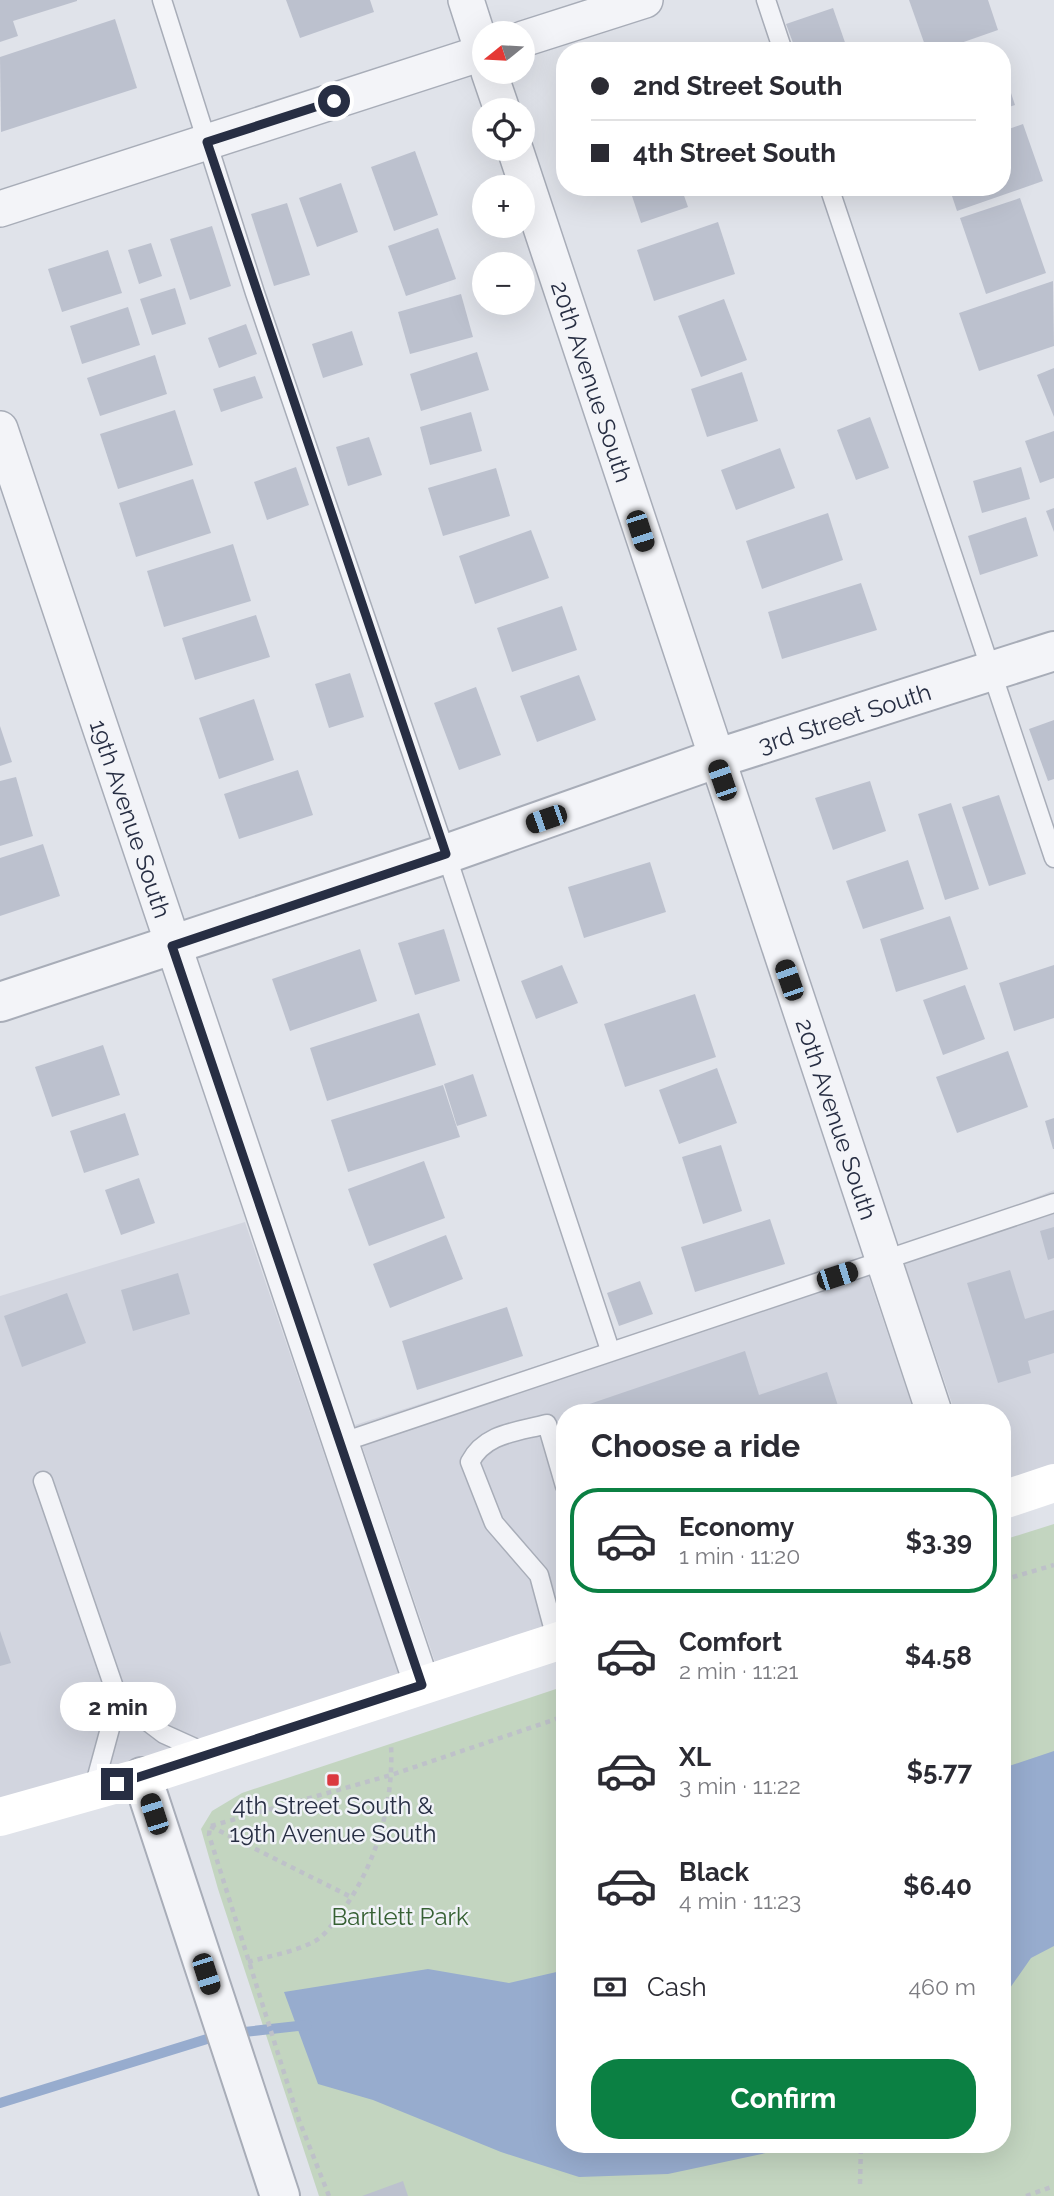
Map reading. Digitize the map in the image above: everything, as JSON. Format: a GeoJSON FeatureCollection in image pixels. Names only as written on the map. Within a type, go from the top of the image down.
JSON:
{"type":"FeatureCollection","features":[{"type":"Feature","properties":{"kind":"main road"},"geometry":{"type":"LineString","coordinates":[[1011,1497],[1054,1483]]}},
{"type":"Feature","properties":{"kind":"main road"},"geometry":{"type":"LineString","coordinates":[[0,1817],[142,1777],[556,1643]]}},
{"type":"Feature","properties":{"kind":"street"},"geometry":{"type":"LineString","coordinates":[[466,0],[473,21]]}},
{"type":"Feature","properties":{"kind":"street"},"geometry":{"type":"LineString","coordinates":[[536,35],[645,0]]}},
{"type":"Feature","properties":{"kind":"street"},"geometry":{"type":"LineString","coordinates":[[0,209],[207,142],[472,63]]}},
{"type":"Feature","properties":{"kind":"street","name":"20th Avenue South"},"geometry":{"type":"LineString","coordinates":[[519,161],[715,759],[931,1404]]}},
{"type":"Feature","properties":{"kind":"street","name":"19th Avenue South"},"geometry":{"type":"LineString","coordinates":[[0,429],[422,1685]]}},
{"type":"Feature","properties":{"kind":"street","name":"3rd Street South"},"geometry":{"type":"LineString","coordinates":[[0,1002],[446,854],[715,759],[1054,651]]}},
{"type":"Feature","properties":{"kind":"street"},"geometry":{"type":"LineString","coordinates":[[142,1777],[280,2196]]}},
{"type":"Feature","properties":{"kind":"lane"},"geometry":{"type":"LineString","coordinates":[[162,0],[610,1350]]}},
{"type":"Feature","properties":{"kind":"lane"},"geometry":{"type":"LineString","coordinates":[[766,0],[780,42]]}},
{"type":"Feature","properties":{"kind":"lane"},"geometry":{"type":"LineString","coordinates":[[832,196],[1054,858]]}},
{"type":"Feature","properties":{"kind":"lane"},"geometry":{"type":"LineString","coordinates":[[340,1443],[610,1350],[1054,1203]]}},
{"type":"Feature","properties":{"kind":"lane"},"geometry":{"type":"LineString","coordinates":[[556,1455],[547,1424],[488,1439],[477,1449],[470,1462],[494,1523],[539,1575],[556,1626]]}},
{"type":"Feature","properties":{"kind":"lane"},"geometry":{"type":"LineString","coordinates":[[43,1481],[118,1699],[164,1734],[209,1755]]}},
{"type":"Feature","properties":{"kind":"lane"},"geometry":{"type":"LineString","coordinates":[[93,1791],[118,1699]]}},
{"type":"Feature","properties":{"kind":"path"},"geometry":{"type":"LineString","coordinates":[[1011,1578],[1054,1565]]}},
{"type":"Feature","properties":{"kind":"path"},"geometry":{"type":"LineString","coordinates":[[210,1826],[391,1775],[556,1719]]}},
{"type":"Feature","properties":{"kind":"path"},"geometry":{"type":"LineString","coordinates":[[248,1962],[317,1940],[351,1897],[372,1858],[382,1830],[391,1775],[391,1745]]}},
{"type":"Feature","properties":{"kind":"path"},"geometry":{"type":"LineString","coordinates":[[210,1826],[351,1897]]}},
{"type":"Feature","properties":{"kind":"path"},"geometry":{"type":"LineString","coordinates":[[210,1826],[209,1835],[248,1962],[299,2120],[329,2196]]}},
{"type":"Feature","properties":{"kind":"path"},"geometry":{"type":"LineString","coordinates":[[860,2184],[861,2153]]}},
{"type":"Feature","properties":{"kind":"path"},"geometry":{"type":"LineString","coordinates":[[1027,2196],[1054,2186]]}},
{"type":"Feature","properties":{"kind":"shaded area"},"geometry":{"type":"Polygon","coordinates":[[[1054,1190],[1054,1466],[1011,1480],[1011,1404],[952,1404],[899,1248],[957,1229],[1054,1190]]]}},
{"type":"Feature","properties":{"kind":"shaded area"},"geometry":{"type":"Polygon","coordinates":[[[245,1222],[399,1674],[136,1760],[0,1799],[0,1296],[245,1222]]]}},
{"type":"Feature","properties":{"kind":"shaded area"},"geometry":{"type":"Polygon","coordinates":[[[863,1260],[911,1404],[556,1404],[556,1624],[435,1662],[355,1425],[863,1260]]]}},
{"type":"Feature","properties":{"kind":"green space","name":"Bartlett Park"},"geometry":{"type":"Polygon","coordinates":[[[1054,1524],[1054,2196],[319,2196],[218,1889],[201,1829],[212,1811],[242,1793],[556,1689],[556,2153],[1011,2153],[1011,1537],[1054,1524]]]}},
{"type":"Feature","properties":{"kind":"water"},"geometry":{"type":"Polygon","coordinates":[[[1054,1751],[1054,1946],[1031,1958],[1011,1987],[1011,1765],[1054,1751]]]}},
{"type":"Feature","properties":{"kind":"water"},"geometry":{"type":"Polygon","coordinates":[[[428,1969],[509,1983],[556,1972],[556,2153],[766,2153],[668,2174],[579,2177],[501,2152],[373,2100],[318,2084],[284,1992],[428,1969]]]}},
{"type":"Feature","properties":{"kind":"building"},"geometry":{"type":"Polygon","coordinates":[[[0,0],[77,1],[13,21],[18,36],[0,42],[0,0]]]}},
{"type":"Feature","properties":{"kind":"building"},"geometry":{"type":"Polygon","coordinates":[[[286,0],[370,0],[374,12],[300,38],[286,0]]]}},
{"type":"Feature","properties":{"kind":"building"},"geometry":{"type":"Polygon","coordinates":[[[909,0],[988,0],[998,30],[964,42],[924,42],[909,0]]]}},
{"type":"Feature","properties":{"kind":"building"},"geometry":{"type":"Polygon","coordinates":[[[833,8],[845,42],[793,42],[786,24],[833,8]]]}},
{"type":"Feature","properties":{"kind":"building"},"geometry":{"type":"Polygon","coordinates":[[[115,19],[137,88],[1,132],[0,57],[115,19]]]}},
{"type":"Feature","properties":{"kind":"building"},"geometry":{"type":"Polygon","coordinates":[[[1023,124],[1043,181],[1011,192],[1011,128],[1023,124]]]}},
{"type":"Feature","properties":{"kind":"building"},"geometry":{"type":"Polygon","coordinates":[[[415,151],[438,215],[394,231],[371,167],[415,151]]]}},
{"type":"Feature","properties":{"kind":"building"},"geometry":{"type":"Polygon","coordinates":[[[341,183],[358,232],[317,247],[299,198],[341,183]]]}},
{"type":"Feature","properties":{"kind":"building"},"geometry":{"type":"Polygon","coordinates":[[[632,196],[684,196],[688,207],[641,223],[632,196]]]}},
{"type":"Feature","properties":{"kind":"building"},"geometry":{"type":"Polygon","coordinates":[[[952,196],[1000,196],[957,211],[952,196]]]}},
{"type":"Feature","properties":{"kind":"building"},"geometry":{"type":"Polygon","coordinates":[[[1020,198],[1046,273],[986,294],[960,218],[1020,198]]]}},
{"type":"Feature","properties":{"kind":"building"},"geometry":{"type":"Polygon","coordinates":[[[287,203],[310,275],[274,286],[251,214],[287,203]]]}},
{"type":"Feature","properties":{"kind":"building"},"geometry":{"type":"Polygon","coordinates":[[[718,222],[735,274],[654,301],[637,250],[718,222]]]}},
{"type":"Feature","properties":{"kind":"building"},"geometry":{"type":"Polygon","coordinates":[[[212,226],[231,286],[190,300],[170,239],[212,226]]]}},
{"type":"Feature","properties":{"kind":"building"},"geometry":{"type":"Polygon","coordinates":[[[438,228],[456,279],[406,296],[388,246],[438,228]]]}},
{"type":"Feature","properties":{"kind":"building"},"geometry":{"type":"Polygon","coordinates":[[[151,243],[162,276],[139,284],[128,250],[151,243]]]}},
{"type":"Feature","properties":{"kind":"building"},"geometry":{"type":"Polygon","coordinates":[[[108,250],[122,293],[62,312],[48,269],[108,250]]]}},
{"type":"Feature","properties":{"kind":"building"},"geometry":{"type":"Polygon","coordinates":[[[1053,281],[1054,346],[979,371],[959,313],[1053,281]]]}},
{"type":"Feature","properties":{"kind":"building"},"geometry":{"type":"Polygon","coordinates":[[[175,288],[186,324],[152,335],[140,299],[175,288]]]}},
{"type":"Feature","properties":{"kind":"building"},"geometry":{"type":"Polygon","coordinates":[[[461,294],[473,337],[410,354],[398,312],[461,294]]]}},
{"type":"Feature","properties":{"kind":"building"},"geometry":{"type":"Polygon","coordinates":[[[724,299],[747,360],[701,377],[678,316],[724,299]]]}},
{"type":"Feature","properties":{"kind":"building"},"geometry":{"type":"Polygon","coordinates":[[[128,307],[140,345],[82,364],[70,326],[128,307]]]}},
{"type":"Feature","properties":{"kind":"building"},"geometry":{"type":"Polygon","coordinates":[[[246,324],[257,354],[219,368],[208,338],[246,324]]]}},
{"type":"Feature","properties":{"kind":"building"},"geometry":{"type":"Polygon","coordinates":[[[352,331],[363,365],[323,378],[312,344],[352,331]]]}},
{"type":"Feature","properties":{"kind":"building"},"geometry":{"type":"Polygon","coordinates":[[[477,352],[489,390],[421,411],[410,374],[477,352]]]}},
{"type":"Feature","properties":{"kind":"building"},"geometry":{"type":"Polygon","coordinates":[[[155,355],[167,394],[100,416],[87,378],[155,355]]]}},
{"type":"Feature","properties":{"kind":"building"},"geometry":{"type":"Polygon","coordinates":[[[1054,368],[1054,417],[1037,375],[1054,368]]]}},
{"type":"Feature","properties":{"kind":"building"},"geometry":{"type":"Polygon","coordinates":[[[742,372],[758,421],[707,437],[691,389],[742,372]]]}},
{"type":"Feature","properties":{"kind":"building"},"geometry":{"type":"Polygon","coordinates":[[[255,376],[263,398],[221,412],[213,389],[255,376]]]}},
{"type":"Feature","properties":{"kind":"building"},"geometry":{"type":"Polygon","coordinates":[[[175,410],[193,465],[118,489],[100,434],[175,410]]]}},
{"type":"Feature","properties":{"kind":"building"},"geometry":{"type":"Polygon","coordinates":[[[471,412],[482,451],[430,465],[420,427],[471,412]]]}},
{"type":"Feature","properties":{"kind":"building"},"geometry":{"type":"Polygon","coordinates":[[[870,417],[889,468],[856,480],[837,430],[870,417]]]}},
{"type":"Feature","properties":{"kind":"building"},"geometry":{"type":"Polygon","coordinates":[[[1054,431],[1054,478],[1040,483],[1025,441],[1054,431]]]}},
{"type":"Feature","properties":{"kind":"building"},"geometry":{"type":"Polygon","coordinates":[[[369,437],[382,475],[348,486],[336,447],[369,437]]]}},
{"type":"Feature","properties":{"kind":"building"},"geometry":{"type":"Polygon","coordinates":[[[780,448],[795,488],[736,510],[721,470],[780,448]]]}},
{"type":"Feature","properties":{"kind":"building"},"geometry":{"type":"Polygon","coordinates":[[[296,467],[309,505],[267,520],[254,482],[296,467]]]}},
{"type":"Feature","properties":{"kind":"building"},"geometry":{"type":"Polygon","coordinates":[[[1021,467],[1030,499],[982,513],[973,481],[1021,467]]]}},
{"type":"Feature","properties":{"kind":"building"},"geometry":{"type":"Polygon","coordinates":[[[496,468],[510,516],[443,536],[428,488],[496,468]]]}},
{"type":"Feature","properties":{"kind":"building"},"geometry":{"type":"Polygon","coordinates":[[[193,479],[211,533],[136,557],[119,503],[193,479]]]}},
{"type":"Feature","properties":{"kind":"building"},"geometry":{"type":"Polygon","coordinates":[[[1054,508],[1054,532],[1046,511],[1054,508]]]}},
{"type":"Feature","properties":{"kind":"building"},"geometry":{"type":"Polygon","coordinates":[[[828,513],[843,560],[762,589],[746,541],[828,513]]]}},
{"type":"Feature","properties":{"kind":"building"},"geometry":{"type":"Polygon","coordinates":[[[1026,517],[1038,556],[980,575],[968,536],[1026,517]]]}},
{"type":"Feature","properties":{"kind":"building"},"geometry":{"type":"Polygon","coordinates":[[[531,530],[549,578],[475,604],[459,556],[531,530]]]}},
{"type":"Feature","properties":{"kind":"building"},"geometry":{"type":"Polygon","coordinates":[[[233,544],[251,601],[164,627],[147,571],[233,544]]]}},
{"type":"Feature","properties":{"kind":"building"},"geometry":{"type":"Polygon","coordinates":[[[861,583],[877,630],[782,659],[768,612],[861,583]]]}},
{"type":"Feature","properties":{"kind":"building"},"geometry":{"type":"Polygon","coordinates":[[[562,606],[577,650],[512,672],[497,628],[562,606]]]}},
{"type":"Feature","properties":{"kind":"building"},"geometry":{"type":"Polygon","coordinates":[[[256,615],[270,657],[195,680],[182,638],[256,615]]]}},
{"type":"Feature","properties":{"kind":"building"},"geometry":{"type":"Polygon","coordinates":[[[350,673],[364,717],[329,728],[315,684],[350,673]]]}},
{"type":"Feature","properties":{"kind":"building"},"geometry":{"type":"Polygon","coordinates":[[[579,675],[596,720],[537,742],[520,696],[579,675]]]}},
{"type":"Feature","properties":{"kind":"building"},"geometry":{"type":"Polygon","coordinates":[[[476,687],[501,755],[459,770],[434,703],[476,687]]]}},
{"type":"Feature","properties":{"kind":"building"},"geometry":{"type":"Polygon","coordinates":[[[254,699],[274,760],[219,779],[199,718],[254,699]]]}},
{"type":"Feature","properties":{"kind":"building"},"geometry":{"type":"Polygon","coordinates":[[[1054,720],[1054,779],[1048,781],[1029,729],[1054,720]]]}},
{"type":"Feature","properties":{"kind":"building"},"geometry":{"type":"Polygon","coordinates":[[[0,726],[12,762],[0,766],[0,726]]]}},
{"type":"Feature","properties":{"kind":"building"},"geometry":{"type":"Polygon","coordinates":[[[298,770],[313,815],[239,839],[224,794],[298,770]]]}},
{"type":"Feature","properties":{"kind":"building"},"geometry":{"type":"Polygon","coordinates":[[[16,777],[33,836],[0,846],[0,781],[16,777]]]}},
{"type":"Feature","properties":{"kind":"building"},"geometry":{"type":"Polygon","coordinates":[[[870,781],[886,831],[833,850],[815,798],[870,781]]]}},
{"type":"Feature","properties":{"kind":"building"},"geometry":{"type":"Polygon","coordinates":[[[999,795],[1026,874],[989,886],[962,807],[999,795]]]}},
{"type":"Feature","properties":{"kind":"building"},"geometry":{"type":"Polygon","coordinates":[[[951,803],[979,889],[945,900],[918,814],[951,803]]]}},
{"type":"Feature","properties":{"kind":"building"},"geometry":{"type":"Polygon","coordinates":[[[43,844],[60,896],[0,916],[0,858],[43,844]]]}},
{"type":"Feature","properties":{"kind":"building"},"geometry":{"type":"Polygon","coordinates":[[[908,860],[924,909],[863,929],[846,881],[908,860]]]}},
{"type":"Feature","properties":{"kind":"building"},"geometry":{"type":"Polygon","coordinates":[[[650,862],[666,912],[584,938],[568,887],[650,862]]]}},
{"type":"Feature","properties":{"kind":"building"},"geometry":{"type":"Polygon","coordinates":[[[950,916],[968,969],[896,992],[880,939],[950,916]]]}},
{"type":"Feature","properties":{"kind":"building"},"geometry":{"type":"Polygon","coordinates":[[[444,929],[460,981],[415,995],[398,943],[444,929]]]}},
{"type":"Feature","properties":{"kind":"building"},"geometry":{"type":"Polygon","coordinates":[[[360,949],[377,1001],[290,1031],[272,979],[360,949]]]}},
{"type":"Feature","properties":{"kind":"building"},"geometry":{"type":"Polygon","coordinates":[[[562,965],[578,1003],[536,1019],[521,981],[562,965]]]}},
{"type":"Feature","properties":{"kind":"building"},"geometry":{"type":"Polygon","coordinates":[[[1054,965],[1054,1018],[1014,1031],[999,983],[1054,965]]]}},
{"type":"Feature","properties":{"kind":"building"},"geometry":{"type":"Polygon","coordinates":[[[965,985],[985,1039],[943,1055],[923,1000],[965,985]]]}},
{"type":"Feature","properties":{"kind":"building"},"geometry":{"type":"Polygon","coordinates":[[[695,994],[716,1057],[625,1087],[604,1024],[695,994]]]}},
{"type":"Feature","properties":{"kind":"building"},"geometry":{"type":"Polygon","coordinates":[[[419,1013],[436,1065],[327,1101],[310,1048],[419,1013]]]}},
{"type":"Feature","properties":{"kind":"building"},"geometry":{"type":"Polygon","coordinates":[[[103,1045],[120,1095],[52,1117],[35,1067],[103,1045]]]}},
{"type":"Feature","properties":{"kind":"building"},"geometry":{"type":"Polygon","coordinates":[[[1008,1051],[1028,1107],[957,1133],[936,1077],[1008,1051]]]}},
{"type":"Feature","properties":{"kind":"building"},"geometry":{"type":"Polygon","coordinates":[[[717,1068],[737,1123],[679,1144],[659,1090],[717,1068]]]}},
{"type":"Feature","properties":{"kind":"building"},"geometry":{"type":"Polygon","coordinates":[[[473,1074],[487,1116],[457,1126],[444,1084],[473,1074]]]}},
{"type":"Feature","properties":{"kind":"building"},"geometry":{"type":"Polygon","coordinates":[[[443,1085],[460,1137],[348,1172],[331,1120],[443,1085]]]}},
{"type":"Feature","properties":{"kind":"building"},"geometry":{"type":"Polygon","coordinates":[[[125,1113],[139,1155],[84,1173],[70,1131],[125,1113]]]}},
{"type":"Feature","properties":{"kind":"building"},"geometry":{"type":"Polygon","coordinates":[[[1054,1118],[1054,1149],[1053,1149],[1045,1121],[1054,1118]]]}},
{"type":"Feature","properties":{"kind":"building"},"geometry":{"type":"Polygon","coordinates":[[[721,1145],[742,1211],[703,1224],[682,1157],[721,1145]]]}},
{"type":"Feature","properties":{"kind":"building"},"geometry":{"type":"Polygon","coordinates":[[[424,1161],[445,1218],[369,1246],[348,1189],[424,1161]]]}},
{"type":"Feature","properties":{"kind":"building"},"geometry":{"type":"Polygon","coordinates":[[[139,1178],[155,1223],[121,1235],[105,1190],[139,1178]]]}},
{"type":"Feature","properties":{"kind":"building"},"geometry":{"type":"Polygon","coordinates":[[[770,1219],[785,1264],[695,1292],[681,1247],[770,1219]]]}},
{"type":"Feature","properties":{"kind":"building"},"geometry":{"type":"Polygon","coordinates":[[[1054,1227],[1054,1258],[1048,1260],[1040,1231],[1054,1227]]]}},
{"type":"Feature","properties":{"kind":"building"},"geometry":{"type":"Polygon","coordinates":[[[446,1235],[463,1279],[390,1308],[373,1264],[446,1235]]]}},
{"type":"Feature","properties":{"kind":"building"},"geometry":{"type":"Polygon","coordinates":[[[1010,1270],[1025,1319],[1054,1310],[1054,1353],[1028,1361],[1031,1373],[998,1383],[967,1283],[1010,1270]]]}},
{"type":"Feature","properties":{"kind":"building"},"geometry":{"type":"Polygon","coordinates":[[[178,1273],[190,1314],[133,1331],[121,1290],[178,1273]]]}},
{"type":"Feature","properties":{"kind":"building"},"geometry":{"type":"Polygon","coordinates":[[[640,1281],[653,1314],[619,1326],[607,1293],[640,1281]]]}},
{"type":"Feature","properties":{"kind":"building"},"geometry":{"type":"Polygon","coordinates":[[[67,1293],[86,1343],[22,1367],[4,1316],[67,1293]]]}},
{"type":"Feature","properties":{"kind":"building"},"geometry":{"type":"Polygon","coordinates":[[[507,1307],[523,1356],[417,1390],[402,1341],[507,1307]]]}},
{"type":"Feature","properties":{"kind":"building"},"geometry":{"type":"Polygon","coordinates":[[[745,1351],[759,1395],[827,1372],[837,1404],[589,1404],[745,1351]]]}},
{"type":"Feature","properties":{"kind":"building"},"geometry":{"type":"Polygon","coordinates":[[[0,1631],[11,1663],[0,1666],[0,1631]]]}},
{"type":"Feature","properties":{"kind":"building"},"geometry":{"type":"Polygon","coordinates":[[[403,2181],[408,2196],[362,2196],[403,2181]]]}},
{"type":"Feature","properties":{"kind":"waterway"},"geometry":{"type":"LineString","coordinates":[[235,2033],[307,2025]]}},
{"type":"Feature","properties":{"kind":"waterway"},"geometry":{"type":"LineString","coordinates":[[0,2103],[220,2035]]}},
{"type":"Feature","properties":{"kind":"place","name":"4th Street South & 19th Avenue South"},"geometry":{"type":"Point","coordinates":[333,1780]}},
{"type":"Feature","properties":{"kind":"route"},"geometry":{"type":"LineString","coordinates":[[117,1784],[422,1685],[172,946],[446,854],[364,618],[327,499],[255,293],[207,142],[334,101]]}}]}
